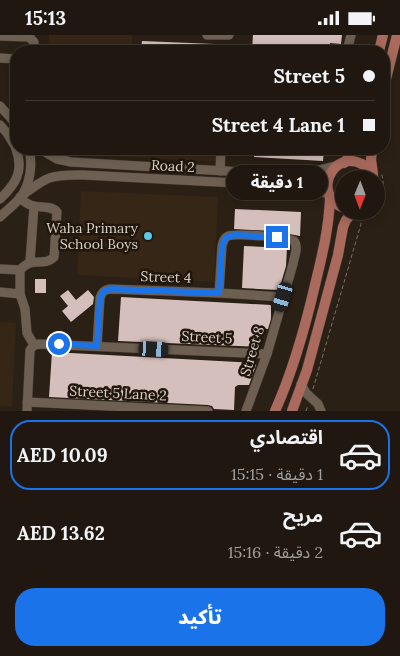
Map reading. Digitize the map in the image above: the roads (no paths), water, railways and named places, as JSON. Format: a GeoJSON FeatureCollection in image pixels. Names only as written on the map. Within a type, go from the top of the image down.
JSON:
{"type":"FeatureCollection","features":[{"type":"Feature","properties":{"kind":"main road"},"geometry":{"type":"LineString","coordinates":[[390,56],[394,35]]}},
{"type":"Feature","properties":{"kind":"main road"},"geometry":{"type":"LineString","coordinates":[[335,203],[327,189],[327,181],[334,169],[342,164],[350,155]]}},
{"type":"Feature","properties":{"kind":"main road"},"geometry":{"type":"LineString","coordinates":[[371,155],[372,170]]}},
{"type":"Feature","properties":{"kind":"main road"},"geometry":{"type":"LineString","coordinates":[[342,164],[351,161],[358,162],[370,170]]}},
{"type":"Feature","properties":{"kind":"main road"},"geometry":{"type":"LineString","coordinates":[[275,411],[291,369],[310,307],[324,249],[329,221],[330,197]]}},
{"type":"Feature","properties":{"kind":"main road"},"geometry":{"type":"LineString","coordinates":[[292,411],[306,370],[346,220]]}},
{"type":"Feature","properties":{"kind":"main road"},"geometry":{"type":"LineString","coordinates":[[291,369],[295,366],[299,367],[302,372],[291,405],[292,411]]}},
{"type":"Feature","properties":{"kind":"street"},"geometry":{"type":"LineString","coordinates":[[0,35],[29,37],[34,42],[34,45]]}},
{"type":"Feature","properties":{"kind":"street"},"geometry":{"type":"LineString","coordinates":[[206,35],[229,35]]}},
{"type":"Feature","properties":{"kind":"street"},"geometry":{"type":"LineString","coordinates":[[1,108],[10,118]]}},
{"type":"Feature","properties":{"kind":"street"},"geometry":{"type":"LineString","coordinates":[[0,125],[10,138]]}},
{"type":"Feature","properties":{"kind":"street"},"geometry":{"type":"LineString","coordinates":[[0,140],[7,133]]}},
{"type":"Feature","properties":{"kind":"street"},"geometry":{"type":"LineString","coordinates":[[0,199],[10,189],[18,175],[20,165],[19,155]]}},
{"type":"Feature","properties":{"kind":"street","name":"Road 2"},"geometry":{"type":"LineString","coordinates":[[20,197],[26,187],[31,168],[30,155]]}},
{"type":"Feature","properties":{"kind":"street","name":"Road 2"},"geometry":{"type":"LineString","coordinates":[[50,155],[57,159],[84,163],[279,174],[319,170],[342,164]]}},
{"type":"Feature","properties":{"kind":"street"},"geometry":{"type":"LineString","coordinates":[[220,171],[221,155]]}},
{"type":"Feature","properties":{"kind":"street"},"geometry":{"type":"LineString","coordinates":[[84,163],[79,168],[80,172],[84,175]]}},
{"type":"Feature","properties":{"kind":"street"},"geometry":{"type":"LineString","coordinates":[[203,182],[208,177],[208,172],[204,170]]}},
{"type":"Feature","properties":{"kind":"street","name":"Road 2"},"geometry":{"type":"LineString","coordinates":[[0,217],[20,197],[43,180],[65,174],[296,186],[316,189],[330,197]]}},
{"type":"Feature","properties":{"kind":"street"},"geometry":{"type":"LineString","coordinates":[[0,269],[20,270],[30,262],[47,262],[54,257],[56,212],[54,209],[27,204],[20,197]]}},
{"type":"Feature","properties":{"kind":"street"},"geometry":{"type":"LineString","coordinates":[[30,262],[34,206]]}},
{"type":"Feature","properties":{"kind":"street","name":"Street 8"},"geometry":{"type":"LineString","coordinates":[[219,293],[222,246],[227,237],[235,235],[277,237],[292,240],[296,246],[293,264],[267,354],[246,411]]}},
{"type":"Feature","properties":{"kind":"street"},"geometry":{"type":"LineString","coordinates":[[20,270],[20,294],[25,309],[27,333],[34,345],[30,350],[27,406]]}},
{"type":"Feature","properties":{"kind":"street","name":"Street 4"},"geometry":{"type":"LineString","coordinates":[[97,346],[100,298],[104,291],[110,289],[283,297]]}},
{"type":"Feature","properties":{"kind":"street"},"geometry":{"type":"LineString","coordinates":[[0,292],[20,294]]}},
{"type":"Feature","properties":{"kind":"street","name":"Street 5"},"geometry":{"type":"LineString","coordinates":[[34,345],[40,343],[267,354]]}},
{"type":"Feature","properties":{"kind":"street"},"geometry":{"type":"LineString","coordinates":[[302,384],[306,393],[318,404],[321,411]]}},
{"type":"Feature","properties":{"kind":"street","name":"Street 5 Lane 2"},"geometry":{"type":"LineString","coordinates":[[27,406],[208,411]]}},
{"type":"Feature","properties":{"kind":"place","name":"Waha Primary School Boys"},"geometry":{"type":"Point","coordinates":[148,236]}}]}
